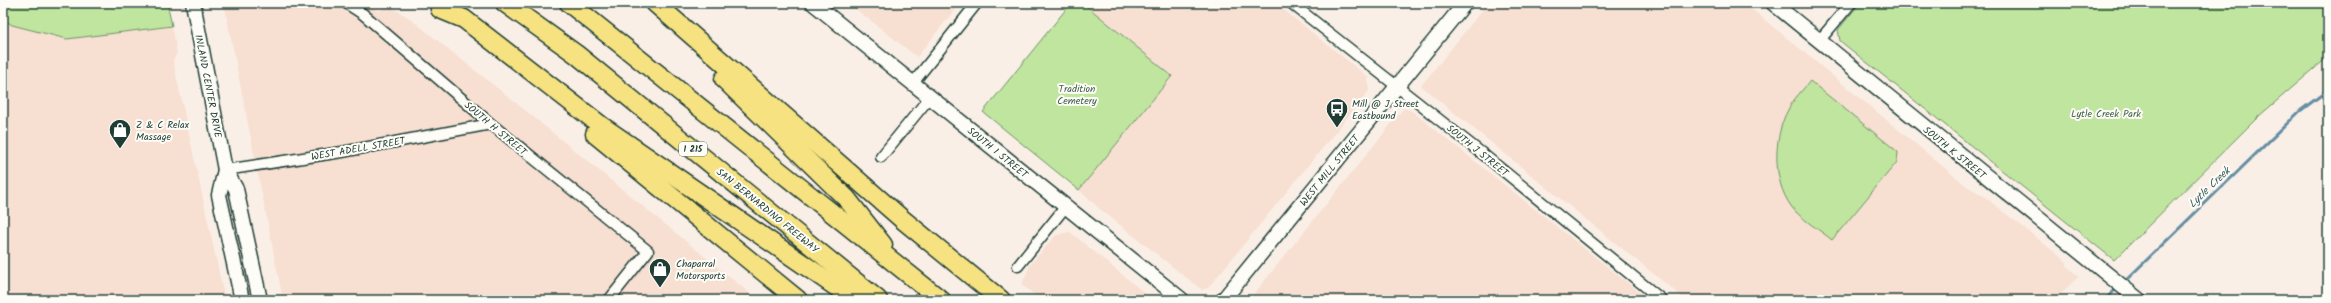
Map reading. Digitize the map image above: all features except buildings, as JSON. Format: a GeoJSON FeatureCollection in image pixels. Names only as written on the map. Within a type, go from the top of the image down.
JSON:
{"type":"FeatureCollection","features":[{"type":"Feature","properties":{"kind":"highway","name":"SAN BERNARDINO FREEWAY"},"geometry":{"type":"LineString","coordinates":[[505,3],[576,54],[878,300]]}},
{"type":"Feature","properties":{"kind":"highway"},"geometry":{"type":"LineString","coordinates":[[569,3],[941,300]]}},
{"type":"Feature","properties":{"kind":"highway"},"geometry":{"type":"LineString","coordinates":[[641,3],[740,94],[847,199],[903,270]]}},
{"type":"Feature","properties":{"kind":"highway"},"geometry":{"type":"LineString","coordinates":[[655,3],[902,219],[1000,300]]}},
{"type":"Feature","properties":{"kind":"highway"},"geometry":{"type":"LineString","coordinates":[[436,6],[798,300]]}},
{"type":"Feature","properties":{"kind":"highway"},"geometry":{"type":"LineString","coordinates":[[436,6],[464,19],[603,126],[851,297],[859,300]]}},
{"type":"Feature","properties":{"kind":"street","name":"INLAND CENTER DRIVE"},"geometry":{"type":"LineString","coordinates":[[193,3],[225,170],[236,189],[260,300]]}},
{"type":"Feature","properties":{"kind":"street","name":"SOUTH H STREET"},"geometry":{"type":"LineString","coordinates":[[346,3],[363,14],[491,124],[648,251],[609,300]]}},
{"type":"Feature","properties":{"kind":"street","name":"SOUTH I STREET"},"geometry":{"type":"LineString","coordinates":[[813,3],[1182,300]]}},
{"type":"Feature","properties":{"kind":"street"},"geometry":{"type":"LineString","coordinates":[[913,83],[977,3]]}},
{"type":"Feature","properties":{"kind":"street","name":"SOUTH J STREET"},"geometry":{"type":"LineString","coordinates":[[1291,3],[1398,86],[1663,300]]}},
{"type":"Feature","properties":{"kind":"street","name":"WEST MILL STREET"},"geometry":{"type":"LineString","coordinates":[[1224,300],[1465,3]]}},
{"type":"Feature","properties":{"kind":"street","name":"SOUTH K STREET"},"geometry":{"type":"LineString","coordinates":[[1773,3],[2139,300]]}},
{"type":"Feature","properties":{"kind":"street"},"geometry":{"type":"LineString","coordinates":[[1820,41],[1850,3]]}},
{"type":"Feature","properties":{"kind":"street"},"geometry":{"type":"LineString","coordinates":[[881,157],[930,97]]}},
{"type":"Feature","properties":{"kind":"street","name":"WEST ADELL STREET"},"geometry":{"type":"LineString","coordinates":[[225,170],[342,152],[491,124]]}},
{"type":"Feature","properties":{"kind":"street","name":"INLAND CENTER DRIVE"},"geometry":{"type":"LineString","coordinates":[[225,170],[219,195],[242,300]]}},
{"type":"Feature","properties":{"kind":"street"},"geometry":{"type":"LineString","coordinates":[[1018,266],[1066,206]]}},
{"type":"Feature","properties":{"kind":"shaded area"},"geometry":{"type":"Polygon","coordinates":[[[224,3],[368,3],[379,12],[386,4],[408,17],[758,300],[283,300],[224,3]]]}},
{"type":"Feature","properties":{"kind":"shaded area"},"geometry":{"type":"Polygon","coordinates":[[[848,3],[960,3],[917,57],[848,3]]]}},
{"type":"Feature","properties":{"kind":"shaded area"},"geometry":{"type":"Polygon","coordinates":[[[1083,3],[1275,3],[1368,77],[1369,91],[1208,288],[1202,290],[1100,209],[1079,190],[1172,76],[1083,3]]]}},
{"type":"Feature","properties":{"kind":"shaded area"},"geometry":{"type":"Polygon","coordinates":[[[1488,3],[1744,3],[1968,187],[1981,194],[2067,262],[2067,267],[2079,276],[2054,300],[1686,300],[1421,86],[1488,3]]]}},
{"type":"Feature","properties":{"kind":"shaded area"},"geometry":{"type":"Polygon","coordinates":[[[3,19],[13,25],[67,39],[172,26],[177,53],[173,61],[225,300],[3,300],[3,19]]]}},
{"type":"Feature","properties":{"kind":"shaded area"},"geometry":{"type":"Polygon","coordinates":[[[1404,108],[1413,112],[1649,300],[1249,300],[1404,108]]]}},
{"type":"Feature","properties":{"kind":"shaded area"},"geometry":{"type":"Polygon","coordinates":[[[1070,232],[1153,300],[1041,300],[1022,285],[1030,265],[1056,235],[1070,232]]]}},
{"type":"Feature","properties":{"kind":"green space"},"geometry":{"type":"Polygon","coordinates":[[[3,3],[167,3],[172,26],[67,39],[12,25],[3,19],[3,3]]]}},
{"type":"Feature","properties":{"kind":"green space","name":"Tradition Cemetery"},"geometry":{"type":"Polygon","coordinates":[[[1071,3],[1083,3],[1172,76],[1079,190],[983,112],[1071,3]]]}},
{"type":"Feature","properties":{"kind":"green space","name":"Lytle Creek Park"},"geometry":{"type":"Polygon","coordinates":[[[1860,3],[2328,3],[2328,57],[2259,116],[2114,260],[1840,41],[1838,30],[1860,3]]]}},
{"type":"Feature","properties":{"kind":"green space"},"geometry":{"type":"Polygon","coordinates":[[[1810,81],[1898,152],[1897,162],[1832,240],[1804,219],[1788,202],[1782,190],[1777,162],[1777,148],[1783,122],[1793,102],[1810,81]]]}},
{"type":"Feature","properties":{"kind":"waterway","name":"Lytle Creek"},"geometry":{"type":"LineString","coordinates":[[2124,282],[2300,111],[2328,90]]}},
{"type":"Feature","properties":{"kind":"waterway","name":"Lytle Creek"},"geometry":{"type":"LineString","coordinates":[[2105,300],[2118,287]]}},
{"type":"Feature","properties":{"kind":"place","name":"Mill @ J Street Eastbound"},"geometry":{"type":"Point","coordinates":[1337,128]}},
{"type":"Feature","properties":{"kind":"place","name":"Z & C Relax Massage"},"geometry":{"type":"Point","coordinates":[120,150]}},
{"type":"Feature","properties":{"kind":"place","name":"Chaparral Motorsports"},"geometry":{"type":"Point","coordinates":[660,288]}}]}
